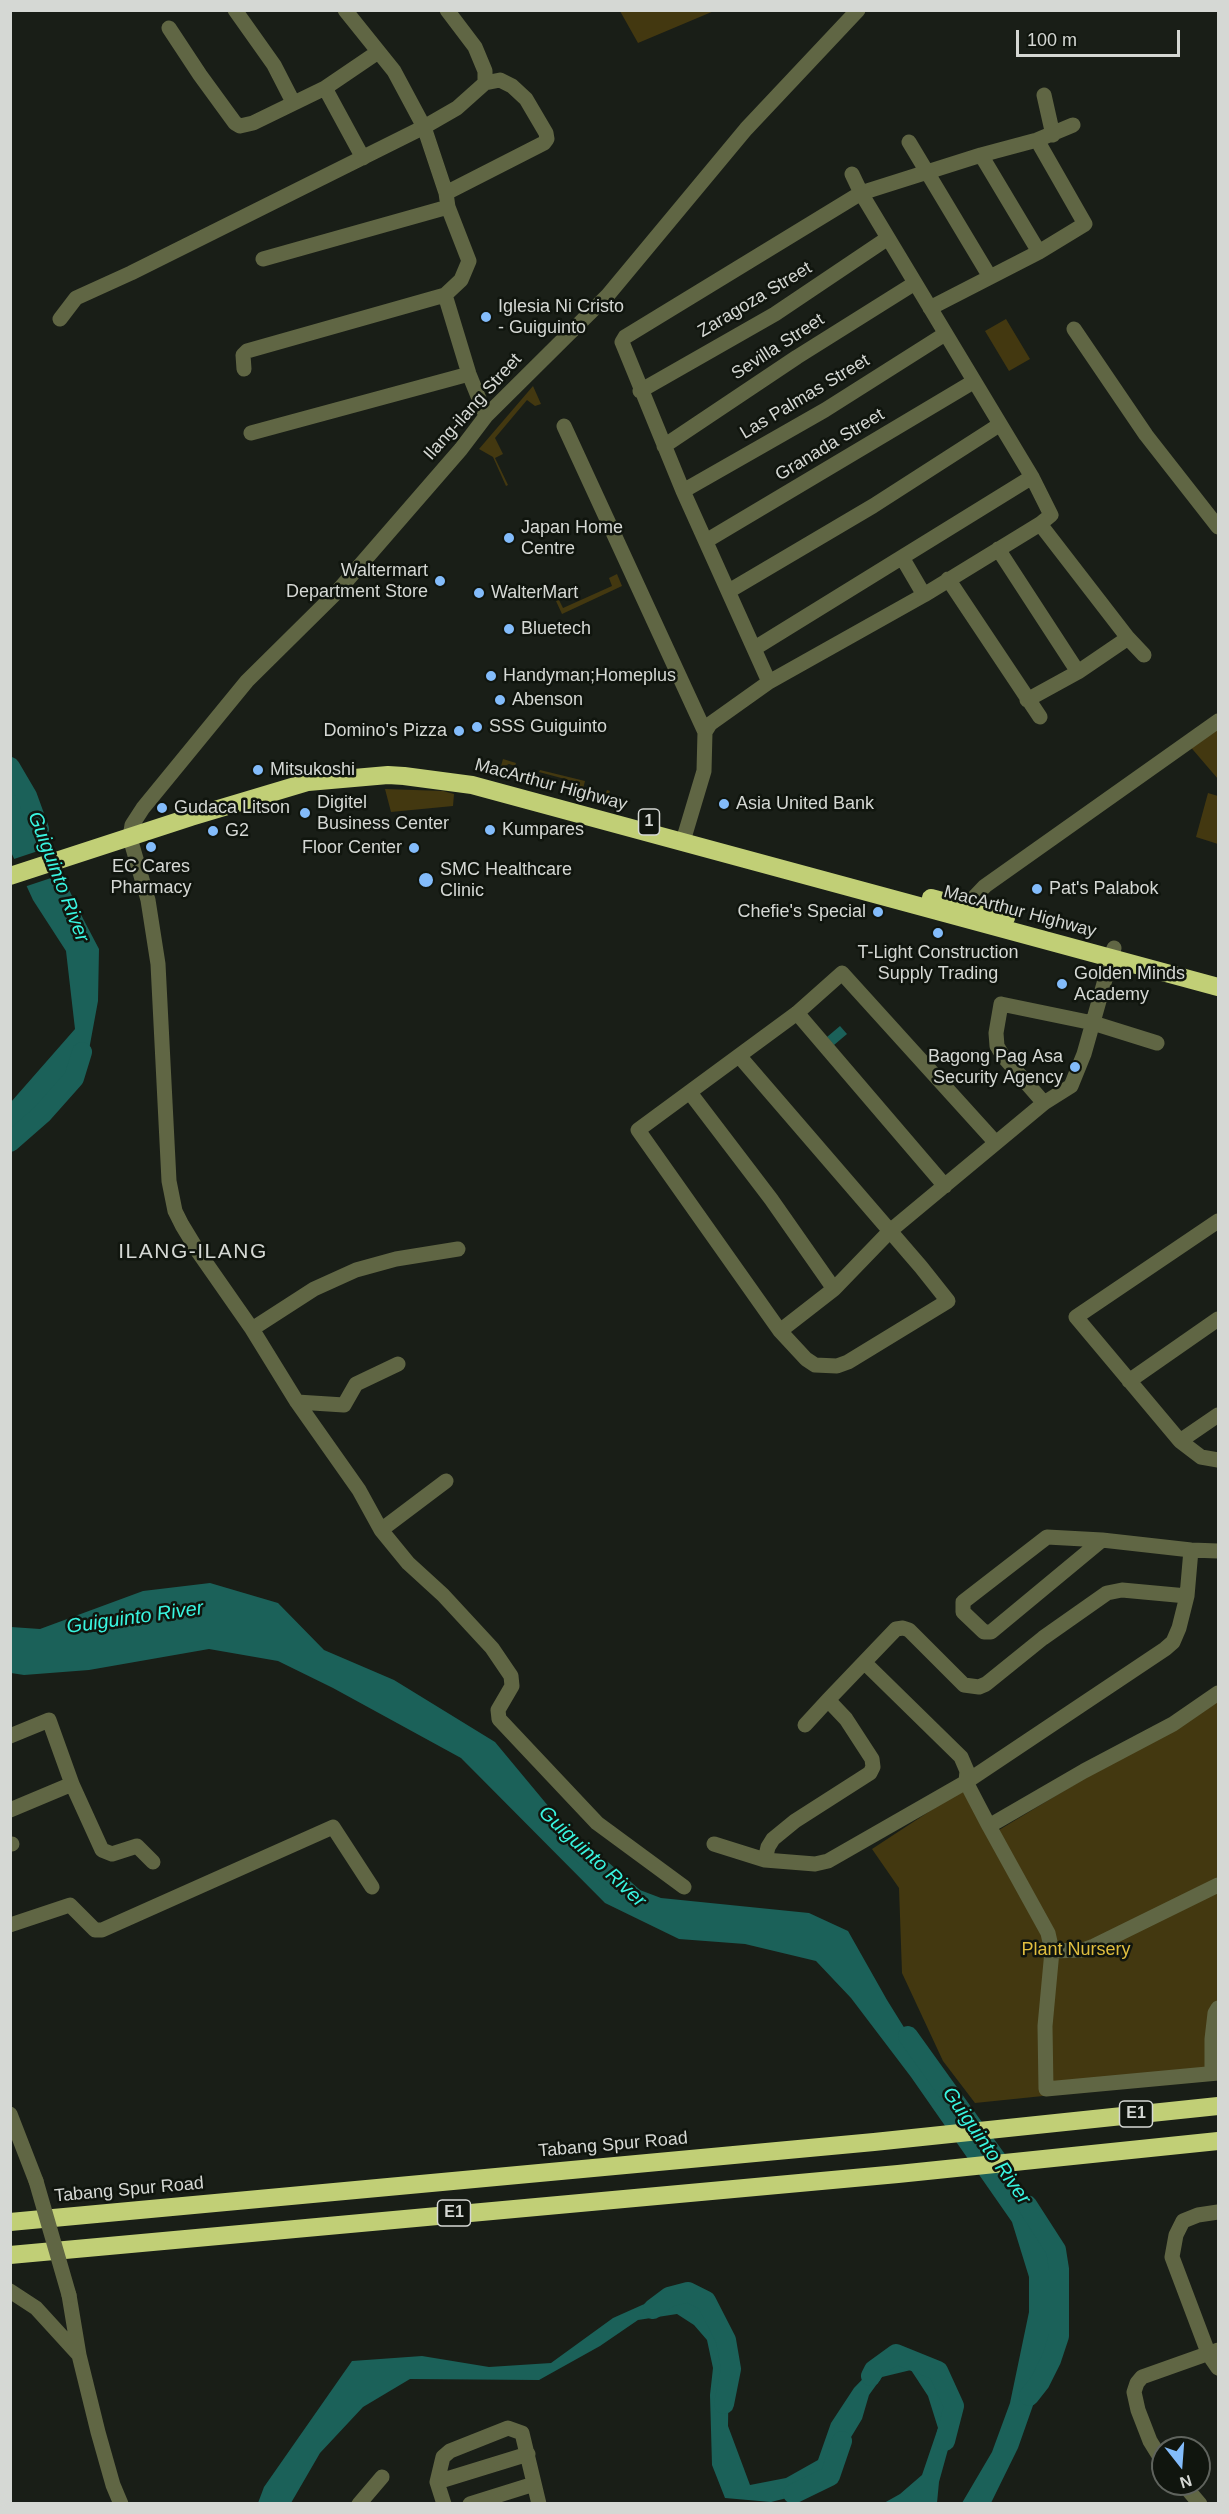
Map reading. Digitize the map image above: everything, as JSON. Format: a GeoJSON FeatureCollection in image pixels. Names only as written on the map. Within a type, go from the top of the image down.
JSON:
{"type":"FeatureCollection","features":[{"type":"Feature","properties":{"kind":"highway","name":"MacArthur Highway"},"geometry":{"type":"LineString","coordinates":[[10,865],[78,848],[308,782],[388,775],[472,785],[684,837],[1113,953],[1218,987]]}},
{"type":"Feature","properties":{"kind":"highway","name":"MacArthur Highway"},"geometry":{"type":"LineString","coordinates":[[10,876],[78,848]]}},
{"type":"Feature","properties":{"kind":"highway","name":"MacArthur Highway"},"geometry":{"type":"LineString","coordinates":[[1113,953],[1218,976]]}},
{"type":"Feature","properties":{"kind":"highway","name":"Tabang Spur Road"},"geometry":{"type":"LineString","coordinates":[[10,2222],[873,2142],[1218,2106]]}},
{"type":"Feature","properties":{"kind":"highway","name":"E1"},"geometry":{"type":"LineString","coordinates":[[10,2255],[898,2174],[1218,2141]]}},
{"type":"Feature","properties":{"kind":"street"},"geometry":{"type":"LineString","coordinates":[[235,10],[274,65],[293,102]]}},
{"type":"Feature","properties":{"kind":"street"},"geometry":{"type":"LineString","coordinates":[[244,369],[243,355],[248,351],[445,295],[461,280],[469,261],[424,127],[394,71],[345,10]]}},
{"type":"Feature","properties":{"kind":"street"},"geometry":{"type":"LineString","coordinates":[[447,10],[475,47],[485,71],[485,83]]}},
{"type":"Feature","properties":{"kind":"street","name":"Ilang-ilang Street"},"geometry":{"type":"LineString","coordinates":[[131,832],[151,797],[247,681],[336,592],[486,416],[608,295],[746,129],[858,10]]}},
{"type":"Feature","properties":{"kind":"street"},"geometry":{"type":"LineString","coordinates":[[168,28],[237,124],[253,123],[325,88],[378,52]]}},
{"type":"Feature","properties":{"kind":"street"},"geometry":{"type":"LineString","coordinates":[[60,319],[76,298],[131,273],[424,127],[457,108],[485,83],[500,80],[512,86],[532,109],[547,139],[544,143],[447,200],[263,259]]}},
{"type":"Feature","properties":{"kind":"street"},"geometry":{"type":"LineString","coordinates":[[325,88],[363,158]]}},
{"type":"Feature","properties":{"kind":"street"},"geometry":{"type":"LineString","coordinates":[[1044,96],[1053,135]]}},
{"type":"Feature","properties":{"kind":"street"},"geometry":{"type":"LineString","coordinates":[[770,682],[683,491],[640,391],[622,342],[626,337],[861,193],[1053,135],[1073,125]]}},
{"type":"Feature","properties":{"kind":"street"},"geometry":{"type":"LineString","coordinates":[[930,308],[1038,252],[1085,224],[1037,140]]}},
{"type":"Feature","properties":{"kind":"street"},"geometry":{"type":"LineString","coordinates":[[909,142],[990,277]]}},
{"type":"Feature","properties":{"kind":"street"},"geometry":{"type":"LineString","coordinates":[[981,155],[1038,252]]}},
{"type":"Feature","properties":{"kind":"street"},"geometry":{"type":"LineString","coordinates":[[705,732],[710,724],[770,682],[924,595],[1040,524],[1051,514],[1032,477],[861,193],[852,174]]}},
{"type":"Feature","properties":{"kind":"street","name":"Zaragoza Street"},"geometry":{"type":"LineString","coordinates":[[640,391],[775,314],[888,238]]}},
{"type":"Feature","properties":{"kind":"street","name":"Sevilla Street"},"geometry":{"type":"LineString","coordinates":[[664,446],[797,357],[915,283]]}},
{"type":"Feature","properties":{"kind":"street"},"geometry":{"type":"LineString","coordinates":[[445,295],[469,375],[486,416]]}},
{"type":"Feature","properties":{"kind":"street"},"geometry":{"type":"LineString","coordinates":[[1074,329],[1139,426],[1181,483],[1218,527]]}},
{"type":"Feature","properties":{"kind":"street","name":"Las Palmas Street"},"geometry":{"type":"LineString","coordinates":[[683,491],[825,410],[945,334]]}},
{"type":"Feature","properties":{"kind":"street"},"geometry":{"type":"LineString","coordinates":[[250,433],[469,375]]}},
{"type":"Feature","properties":{"kind":"street","name":"Granada Street"},"geometry":{"type":"LineString","coordinates":[[706,541],[973,381]]}},
{"type":"Feature","properties":{"kind":"street"},"geometry":{"type":"LineString","coordinates":[[729,591],[873,506],[999,425]]}},
{"type":"Feature","properties":{"kind":"street"},"geometry":{"type":"LineString","coordinates":[[564,426],[705,732],[704,771],[684,837]]}},
{"type":"Feature","properties":{"kind":"street"},"geometry":{"type":"LineString","coordinates":[[755,648],[903,559],[1032,477]]}},
{"type":"Feature","properties":{"kind":"street"},"geometry":{"type":"LineString","coordinates":[[1040,524],[1128,638],[1144,655]]}},
{"type":"Feature","properties":{"kind":"street"},"geometry":{"type":"LineString","coordinates":[[998,549],[1078,672]]}},
{"type":"Feature","properties":{"kind":"street"},"geometry":{"type":"LineString","coordinates":[[903,559],[924,595]]}},
{"type":"Feature","properties":{"kind":"street"},"geometry":{"type":"LineString","coordinates":[[948,579],[1040,717]]}},
{"type":"Feature","properties":{"kind":"street"},"geometry":{"type":"LineString","coordinates":[[1027,700],[1078,672],[1128,638]]}},
{"type":"Feature","properties":{"kind":"street"},"geometry":{"type":"LineString","coordinates":[[964,912],[985,886],[1218,721]]}},
{"type":"Feature","properties":{"kind":"street"},"geometry":{"type":"LineString","coordinates":[[131,832],[148,900],[158,964],[164,1094],[172,1202],[175,1211],[199,1253],[252,1329],[297,1402],[359,1490],[381,1530],[408,1563],[492,1648],[512,1676],[512,1686],[498,1710],[499,1719],[597,1823],[684,1887]]}},
{"type":"Feature","properties":{"kind":"street"},"geometry":{"type":"LineString","coordinates":[[780,1331],[834,1289],[890,1231],[1044,1103],[1071,1086],[1093,1023],[1113,953]]}},
{"type":"Feature","properties":{"kind":"street"},"geometry":{"type":"LineString","coordinates":[[740,1058],[948,1301],[848,1362],[837,1366],[815,1365],[806,1359],[780,1331],[638,1130],[740,1058],[797,1013],[842,973],[996,1143]]}},
{"type":"Feature","properties":{"kind":"street"},"geometry":{"type":"LineString","coordinates":[[1044,1103],[997,1046],[996,1033],[1001,1004],[1093,1023],[1157,1043]]}},
{"type":"Feature","properties":{"kind":"street"},"geometry":{"type":"LineString","coordinates":[[797,1013],[945,1186]]}},
{"type":"Feature","properties":{"kind":"street"},"geometry":{"type":"LineString","coordinates":[[691,1094],[771,1199],[834,1289]]}},
{"type":"Feature","properties":{"kind":"street"},"geometry":{"type":"LineString","coordinates":[[1218,1221],[1076,1317],[1180,1441],[1201,1457],[1218,1460]]}},
{"type":"Feature","properties":{"kind":"street"},"geometry":{"type":"LineString","coordinates":[[252,1329],[314,1289],[356,1270],[396,1259],[458,1249]]}},
{"type":"Feature","properties":{"kind":"street"},"geometry":{"type":"LineString","coordinates":[[1129,1381],[1218,1319]]}},
{"type":"Feature","properties":{"kind":"street"},"geometry":{"type":"LineString","coordinates":[[297,1402],[344,1405],[356,1384],[398,1364]]}},
{"type":"Feature","properties":{"kind":"street"},"geometry":{"type":"LineString","coordinates":[[1180,1441],[1218,1415]]}},
{"type":"Feature","properties":{"kind":"street"},"geometry":{"type":"LineString","coordinates":[[381,1530],[446,1480]]}},
{"type":"Feature","properties":{"kind":"street"},"geometry":{"type":"LineString","coordinates":[[1102,1540],[991,1632],[984,1632],[963,1612],[963,1602],[1047,1537],[1102,1540],[1218,1551]]}},
{"type":"Feature","properties":{"kind":"street"},"geometry":{"type":"LineString","coordinates":[[714,1844],[765,1860],[815,1864],[828,1861],[966,1782],[1173,1642],[1187,1596],[1191,1550]]}},
{"type":"Feature","properties":{"kind":"street"},"geometry":{"type":"LineString","coordinates":[[805,1725],[896,1629],[909,1630],[964,1685],[979,1687],[1107,1593],[1122,1590],[1187,1596]]}},
{"type":"Feature","properties":{"kind":"street"},"geometry":{"type":"LineString","coordinates":[[865,1663],[961,1756],[967,1771],[966,1782],[988,1826],[1046,1927],[1052,1951],[1045,2026],[1046,2089],[1215,2073],[1213,2031],[1215,2013],[1218,2008]]}},
{"type":"Feature","properties":{"kind":"street"},"geometry":{"type":"LineString","coordinates":[[988,1826],[1084,1771],[1173,1724],[1218,1693]]}},
{"type":"Feature","properties":{"kind":"street"},"geometry":{"type":"LineString","coordinates":[[765,1860],[768,1847],[773,1839],[795,1821],[870,1773],[873,1767],[872,1759],[846,1719],[828,1700]]}},
{"type":"Feature","properties":{"kind":"street"},"geometry":{"type":"LineString","coordinates":[[10,1736],[49,1720],[72,1784],[102,1850],[112,1854],[137,1846],[153,1862]]}},
{"type":"Feature","properties":{"kind":"street"},"geometry":{"type":"LineString","coordinates":[[10,1810],[72,1784]]}},
{"type":"Feature","properties":{"kind":"street"},"geometry":{"type":"LineString","coordinates":[[10,1925],[70,1905],[95,1930],[102,1930],[333,1827],[372,1887]]}},
{"type":"Feature","properties":{"kind":"street"},"geometry":{"type":"LineString","coordinates":[[1052,1951],[1083,1950],[1094,1947],[1218,1884]]}},
{"type":"Feature","properties":{"kind":"street"},"geometry":{"type":"LineString","coordinates":[[10,2114],[36,2181],[69,2295],[79,2355],[113,2485],[121,2504]]}},
{"type":"Feature","properties":{"kind":"street"},"geometry":{"type":"LineString","coordinates":[[1218,2212],[1198,2215],[1183,2221],[1176,2235],[1172,2257],[1214,2353],[1218,2368]]}},
{"type":"Feature","properties":{"kind":"street"},"geometry":{"type":"LineString","coordinates":[[10,2291],[36,2308],[79,2355]]}},
{"type":"Feature","properties":{"kind":"street"},"geometry":{"type":"LineString","coordinates":[[1151,2442],[1138,2410],[1134,2392],[1137,2383],[1142,2377],[1214,2353]]}},
{"type":"Feature","properties":{"kind":"street"},"geometry":{"type":"LineString","coordinates":[[444,2504],[437,2482],[443,2457],[450,2451],[508,2428],[522,2433],[539,2504]]}},
{"type":"Feature","properties":{"kind":"street"},"geometry":{"type":"LineString","coordinates":[[437,2482],[528,2454]]}},
{"type":"Feature","properties":{"kind":"street"},"geometry":{"type":"LineString","coordinates":[[359,2504],[382,2477]]}},
{"type":"Feature","properties":{"kind":"street"},"geometry":{"type":"LineString","coordinates":[[470,2504],[534,2484]]}},
{"type":"Feature","properties":{"kind":"green space"},"geometry":{"type":"Polygon","coordinates":[[[620,10],[714,11],[638,43],[620,10]]]}},
{"type":"Feature","properties":{"kind":"green space"},"geometry":{"type":"Polygon","coordinates":[[[1006,319],[1030,359],[1009,371],[985,331],[1006,319]]]}},
{"type":"Feature","properties":{"kind":"green space"},"geometry":{"type":"Polygon","coordinates":[[[533,386],[541,404],[535,406],[527,400],[495,438],[503,454],[495,458],[508,485],[506,486],[493,457],[479,449],[533,386]]]}},
{"type":"Feature","properties":{"kind":"green space"},"geometry":{"type":"Polygon","coordinates":[[[617,574],[622,586],[562,614],[556,601],[559,600],[563,608],[612,586],[609,578],[617,574]]]}},
{"type":"Feature","properties":{"kind":"green space"},"geometry":{"type":"Polygon","coordinates":[[[1218,723],[1218,779],[1188,744],[1218,723]]]}},
{"type":"Feature","properties":{"kind":"green space"},"geometry":{"type":"Polygon","coordinates":[[[481,756],[481,761],[501,766],[503,759],[516,763],[515,766],[509,764],[497,770],[479,765],[481,756]]]}},
{"type":"Feature","properties":{"kind":"green space"},"geometry":{"type":"Polygon","coordinates":[[[540,770],[585,781],[583,789],[605,795],[607,790],[610,791],[607,799],[579,792],[576,782],[539,772],[540,770]]]}},
{"type":"Feature","properties":{"kind":"green space"},"geometry":{"type":"Polygon","coordinates":[[[385,789],[443,791],[454,794],[453,806],[391,812],[385,789]]]}},
{"type":"Feature","properties":{"kind":"green space"},"geometry":{"type":"Polygon","coordinates":[[[1208,793],[1218,796],[1218,844],[1196,837],[1208,793]]]}},
{"type":"Feature","properties":{"kind":"green space","name":"Plant Nursery"},"geometry":{"type":"Polygon","coordinates":[[[1218,1698],[1218,2078],[975,2103],[943,2061],[902,1973],[899,1888],[872,1849],[962,1790],[989,1836],[1218,1698]]]}},
{"type":"Feature","properties":{"kind":"water"},"geometry":{"type":"Polygon","coordinates":[[[10,762],[99,949],[98,1001],[86,1066],[11,1136],[11,1102],[75,1029],[66,951],[33,900],[11,852],[10,762]]]}},
{"type":"Feature","properties":{"kind":"water"},"geometry":{"type":"Polygon","coordinates":[[[840,1026],[847,1034],[834,1045],[827,1037],[840,1026]]]}},
{"type":"Feature","properties":{"kind":"water"},"geometry":{"type":"Polygon","coordinates":[[[210,1583],[278,1603],[324,1650],[394,1680],[495,1742],[608,1878],[661,1898],[809,1913],[848,1931],[933,2074],[1013,2180],[1041,2225],[1054,2261],[1059,2302],[1043,2377],[1018,2448],[991,2503],[962,2503],[992,2452],[1010,2403],[1029,2312],[1029,2277],[1012,2222],[911,2077],[851,1998],[816,1961],[745,1944],[679,1939],[605,1903],[461,1758],[333,1688],[278,1661],[209,1649],[89,1670],[24,1675],[11,1673],[11,1627],[40,1629],[143,1591],[210,1583]]]}},
{"type":"Feature","properties":{"kind":"water"},"geometry":{"type":"Polygon","coordinates":[[[669,2293],[706,2306],[723,2331],[729,2361],[728,2426],[750,2485],[786,2478],[818,2460],[831,2423],[854,2388],[882,2359],[904,2357],[927,2366],[951,2395],[952,2435],[939,2482],[937,2503],[884,2503],[900,2494],[922,2475],[938,2428],[928,2396],[911,2370],[882,2377],[869,2395],[862,2419],[836,2462],[807,2493],[771,2502],[725,2498],[712,2465],[710,2395],[713,2368],[707,2340],[694,2325],[677,2314],[638,2320],[600,2346],[539,2380],[410,2379],[363,2407],[320,2453],[291,2503],[258,2503],[264,2487],[352,2361],[422,2356],[489,2367],[551,2363],[613,2318],[669,2293]]]}},
{"type":"Feature","properties":{"kind":"pier"},"geometry":{"type":"Polygon","coordinates":[[[53,846],[66,873],[24,887],[11,860],[53,846]]]}},
{"type":"Feature","properties":{"kind":"waterway","name":"Guiguinto River"},"geometry":{"type":"LineString","coordinates":[[10,767],[27,796],[39,829]]}},
{"type":"Feature","properties":{"kind":"waterway","name":"Guiguinto River"},"geometry":{"type":"LineString","coordinates":[[10,1142],[42,1114],[74,1078],[82,1052]]}},
{"type":"Feature","properties":{"kind":"waterway","name":"Guiguinto River"},"geometry":{"type":"LineString","coordinates":[[580,1851],[633,1897]]}},
{"type":"Feature","properties":{"kind":"waterway","name":"Guiguinto River"},"geometry":{"type":"LineString","coordinates":[[908,2036],[999,2163]]}},
{"type":"Feature","properties":{"kind":"waterway","name":"Guiguinto River"},"geometry":{"type":"LineString","coordinates":[[1027,2205],[1056,2250],[1059,2269],[1059,2336],[1051,2360],[1040,2382],[1029,2396]]}},
{"type":"Feature","properties":{"kind":"waterway","name":"Guiguinto River"},"geometry":{"type":"LineString","coordinates":[[653,2309],[669,2297],[688,2292],[706,2301],[726,2340],[731,2369],[724,2404]]}},
{"type":"Feature","properties":{"kind":"waterway","name":"Guiguinto River"},"geometry":{"type":"LineString","coordinates":[[871,2376],[874,2370],[896,2354],[938,2371],[954,2406],[945,2441]]}},
{"type":"Feature","properties":{"kind":"waterway","name":"Guiguinto River"},"geometry":{"type":"LineString","coordinates":[[793,2494],[830,2476],[842,2441]]}},
{"type":"Feature","properties":{"kind":"place","name":"Iglesia Ni Cristo - Guiguinto"},"geometry":{"type":"Point","coordinates":[486,317]}},
{"type":"Feature","properties":{"kind":"place","name":"Japan Home Centre"},"geometry":{"type":"Point","coordinates":[509,538]}},
{"type":"Feature","properties":{"kind":"place","name":"Waltermart Department Store"},"geometry":{"type":"Point","coordinates":[440,581]}},
{"type":"Feature","properties":{"kind":"place","name":"WalterMart"},"geometry":{"type":"Point","coordinates":[479,593]}},
{"type":"Feature","properties":{"kind":"place","name":"Bluetech"},"geometry":{"type":"Point","coordinates":[509,629]}},
{"type":"Feature","properties":{"kind":"place","name":"Handyman;Homeplus"},"geometry":{"type":"Point","coordinates":[491,676]}},
{"type":"Feature","properties":{"kind":"place","name":"Abenson"},"geometry":{"type":"Point","coordinates":[500,700]}},
{"type":"Feature","properties":{"kind":"place","name":"SSS Guiguinto"},"geometry":{"type":"Point","coordinates":[477,727]}},
{"type":"Feature","properties":{"kind":"place","name":"Domino's Pizza"},"geometry":{"type":"Point","coordinates":[459,731]}},
{"type":"Feature","properties":{"kind":"place","name":"Mitsukoshi"},"geometry":{"type":"Point","coordinates":[258,770]}},
{"type":"Feature","properties":{"kind":"place","name":"Asia United Bank"},"geometry":{"type":"Point","coordinates":[724,804]}},
{"type":"Feature","properties":{"kind":"place","name":"Gudaca Litson"},"geometry":{"type":"Point","coordinates":[162,808]}},
{"type":"Feature","properties":{"kind":"place","name":"Digitel Business Center"},"geometry":{"type":"Point","coordinates":[305,813]}},
{"type":"Feature","properties":{"kind":"place","name":"Kumpares"},"geometry":{"type":"Point","coordinates":[490,830]}},
{"type":"Feature","properties":{"kind":"place","name":"G2"},"geometry":{"type":"Point","coordinates":[213,831]}},
{"type":"Feature","properties":{"kind":"place","name":"EC Cares Pharmacy"},"geometry":{"type":"Point","coordinates":[151,847]}},
{"type":"Feature","properties":{"kind":"place","name":"Floor Center"},"geometry":{"type":"Point","coordinates":[414,848]}},
{"type":"Feature","properties":{"kind":"place","name":"SMC Healthcare Clinic"},"geometry":{"type":"Point","coordinates":[426,880]}},
{"type":"Feature","properties":{"kind":"place","name":"Pat's Palabok"},"geometry":{"type":"Point","coordinates":[1037,889]}},
{"type":"Feature","properties":{"kind":"place","name":"Chefie's Special"},"geometry":{"type":"Point","coordinates":[878,912]}},
{"type":"Feature","properties":{"kind":"place","name":"T-Light Construction Supply Trading"},"geometry":{"type":"Point","coordinates":[938,933]}},
{"type":"Feature","properties":{"kind":"place","name":"Golden Minds Academy"},"geometry":{"type":"Point","coordinates":[1062,984]}},
{"type":"Feature","properties":{"kind":"place","name":"Bagong Pag Asa Security Agency"},"geometry":{"type":"Point","coordinates":[1075,1067]}},
{"type":"Feature","properties":{"kind":"district","name":"ILANG-ILANG"},"geometry":{"type":"Point","coordinates":[193,1252]}}]}
